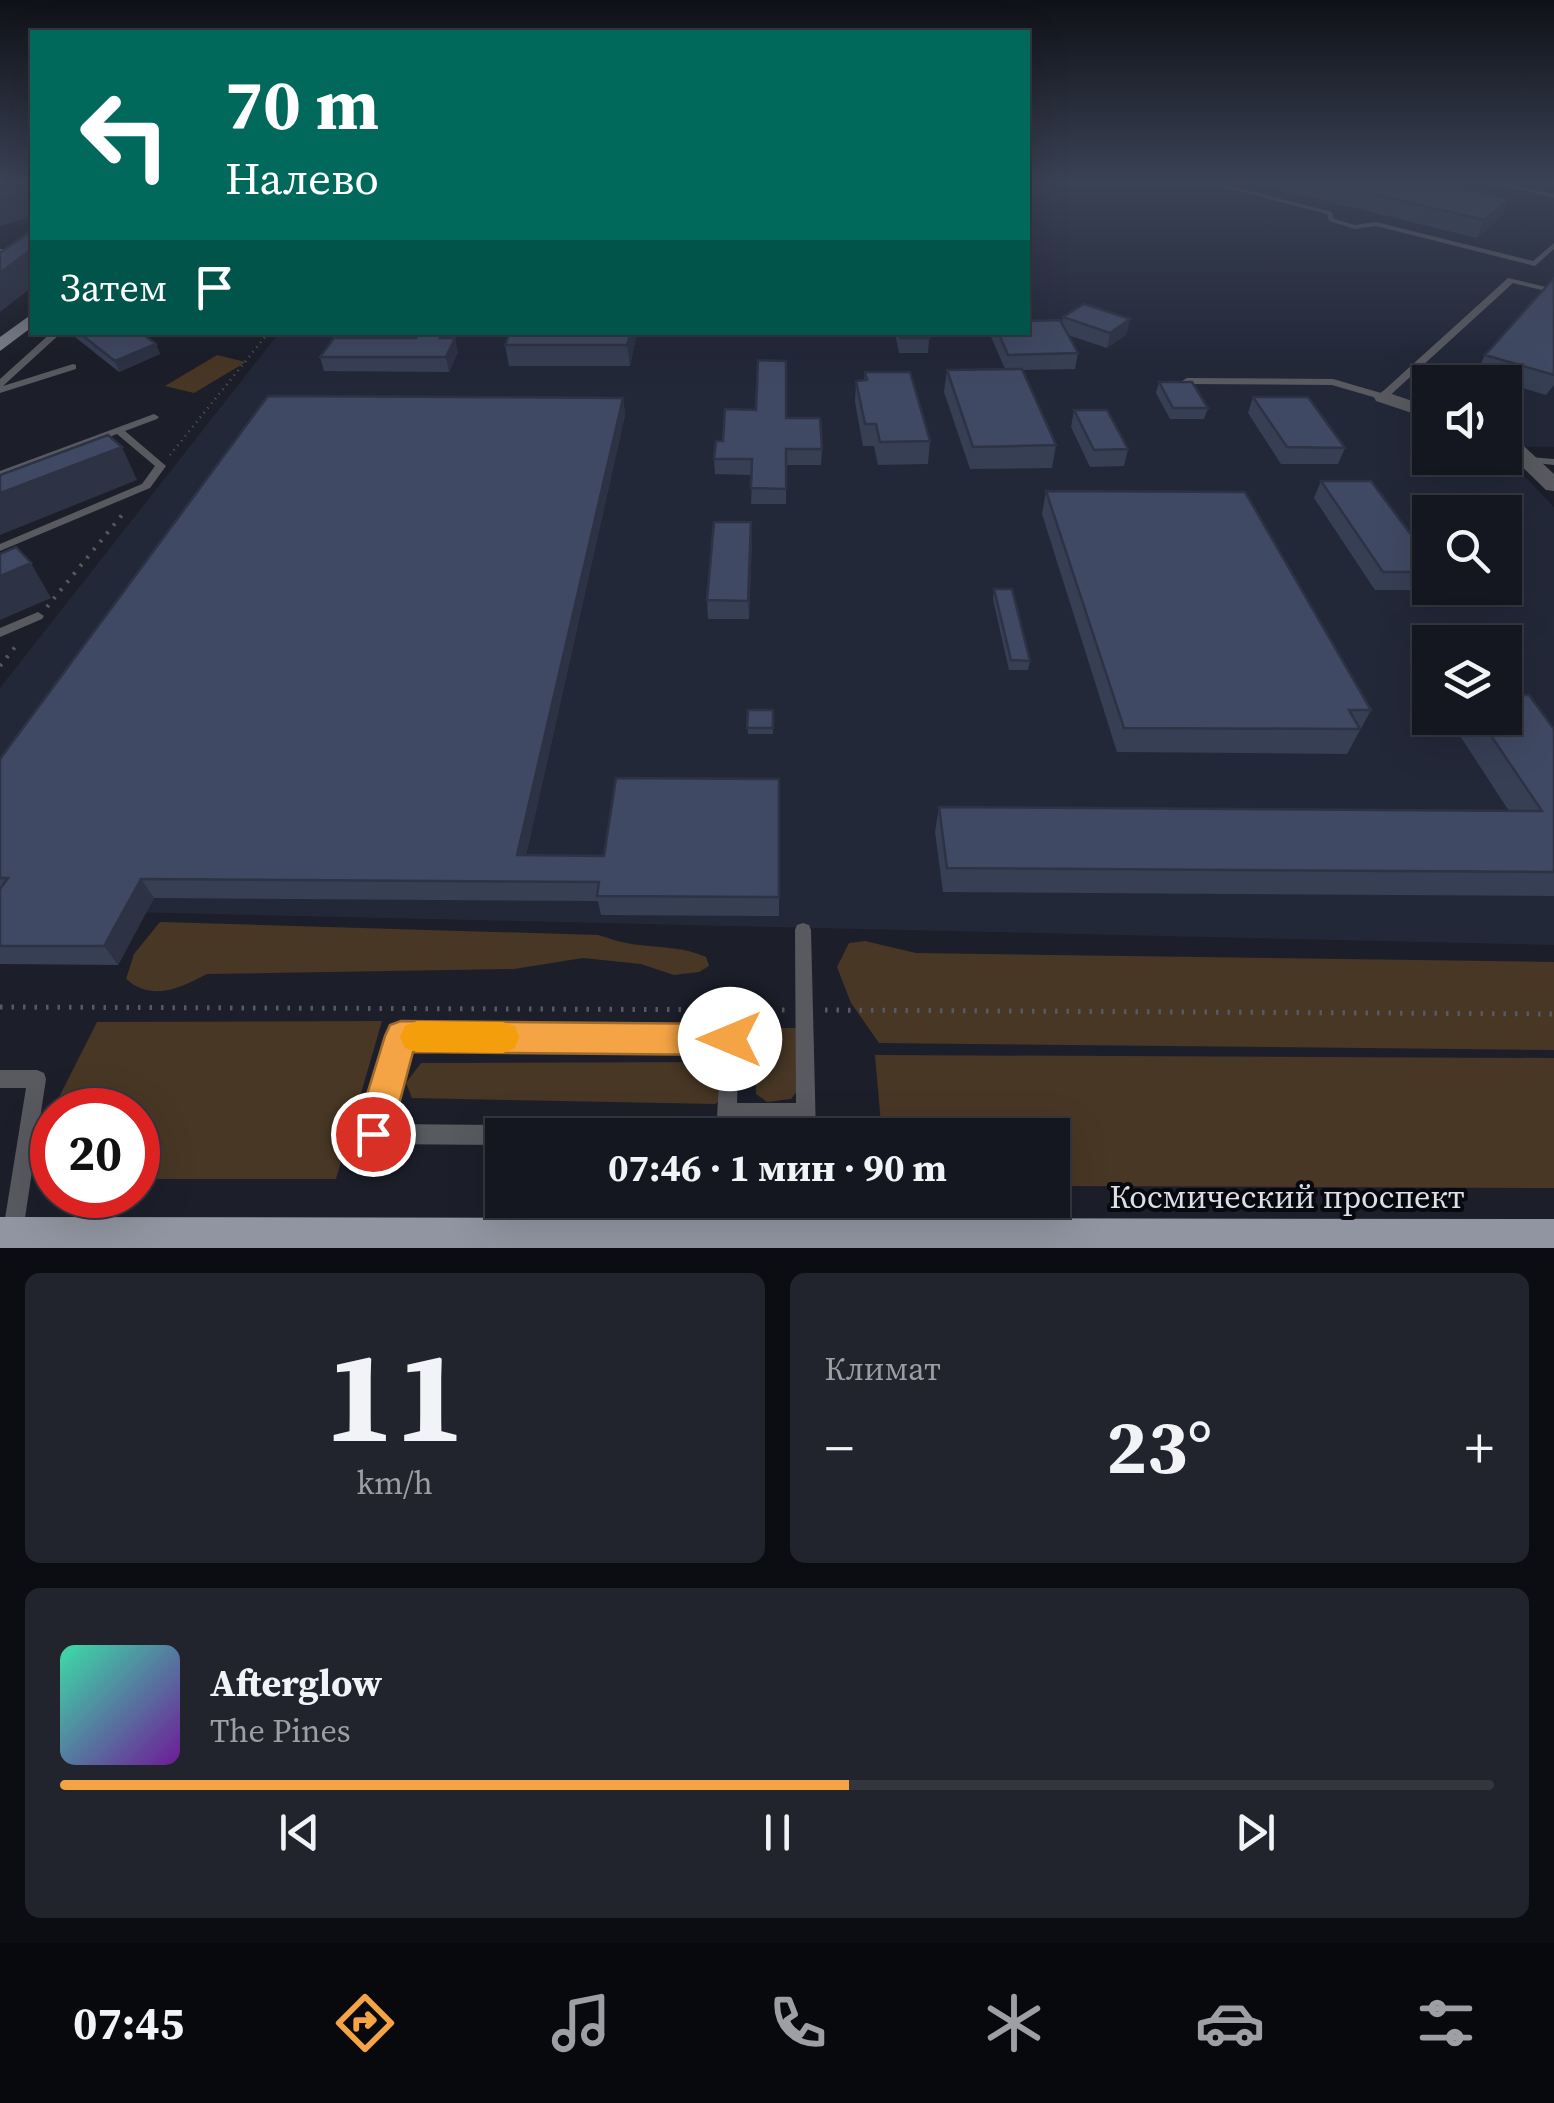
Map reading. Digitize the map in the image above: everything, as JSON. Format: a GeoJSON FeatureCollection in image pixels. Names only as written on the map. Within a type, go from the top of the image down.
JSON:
{"type":"FeatureCollection","features":[{"type":"Feature","properties":{"kind":"main road"},"geometry":{"type":"LineString","coordinates":[[0,346],[30,321]]}},
{"type":"Feature","properties":{"kind":"main road","name":"Космический проспект"},"geometry":{"type":"LineString","coordinates":[[6,1238],[149,1243],[790,1231],[1554,1240]]}},
{"type":"Feature","properties":{"kind":"street"},"geometry":{"type":"LineString","coordinates":[[1384,397],[1412,407]]}},
{"type":"Feature","properties":{"kind":"street"},"geometry":{"type":"LineString","coordinates":[[1522,451],[1547,471]]}},
{"type":"Feature","properties":{"kind":"lane"},"geometry":{"type":"LineString","coordinates":[[1441,240],[1535,264],[1554,245]]}},
{"type":"Feature","properties":{"kind":"lane"},"geometry":{"type":"LineString","coordinates":[[0,251],[30,251]]}},
{"type":"Feature","properties":{"kind":"lane"},"geometry":{"type":"LineString","coordinates":[[22,262],[30,252]]}},
{"type":"Feature","properties":{"kind":"lane"},"geometry":{"type":"LineString","coordinates":[[1186,381],[1334,382],[1384,397],[1512,280],[1554,291]]}},
{"type":"Feature","properties":{"kind":"lane"},"geometry":{"type":"LineString","coordinates":[[0,387],[55,335]]}},
{"type":"Feature","properties":{"kind":"lane"},"geometry":{"type":"LineString","coordinates":[[0,387],[73,367]]}},
{"type":"Feature","properties":{"kind":"lane"},"geometry":{"type":"LineString","coordinates":[[0,475],[154,417]]}},
{"type":"Feature","properties":{"kind":"lane"},"geometry":{"type":"LineString","coordinates":[[0,548],[146,486],[161,466],[118,430]]}},
{"type":"Feature","properties":{"kind":"lane"},"geometry":{"type":"LineString","coordinates":[[0,633],[38,616]]}},
{"type":"Feature","properties":{"kind":"lane"},"geometry":{"type":"LineString","coordinates":[[803,930],[806,1118]]}},
{"type":"Feature","properties":{"kind":"lane"},"geometry":{"type":"LineString","coordinates":[[485,1135],[373,1134],[401,1036],[730,1039],[726,1118]]}},
{"type":"Feature","properties":{"kind":"lane"},"geometry":{"type":"LineString","coordinates":[[0,1079],[37,1079],[6,1238]]}},
{"type":"Feature","properties":{"kind":"lane"},"geometry":{"type":"LineString","coordinates":[[726,1112],[806,1113]]}},
{"type":"Feature","properties":{"kind":"path"},"geometry":{"type":"LineString","coordinates":[[161,466],[266,335]]}},
{"type":"Feature","properties":{"kind":"path"},"geometry":{"type":"LineString","coordinates":[[38,616],[146,486]]}},
{"type":"Feature","properties":{"kind":"path"},"geometry":{"type":"LineString","coordinates":[[0,1006],[1554,1014]]}},
{"type":"Feature","properties":{"kind":"shaded area"},"geometry":{"type":"Polygon","coordinates":[[[1030,240],[1554,240],[1554,447],[1522,446],[1522,365],[1412,365],[1412,475],[1522,474],[1554,507],[1554,945],[0,909],[0,688],[277,335],[1030,335],[1030,240]]]}},
{"type":"Feature","properties":{"kind":"shaded area"},"geometry":{"type":"Polygon","coordinates":[[[217,355],[246,362],[194,393],[165,386],[217,355]]]}},
{"type":"Feature","properties":{"kind":"shaded area"},"geometry":{"type":"Polygon","coordinates":[[[160,922],[598,935],[629,944],[689,951],[706,957],[709,966],[699,972],[674,975],[641,964],[583,958],[514,969],[207,974],[177,988],[146,990],[126,979],[134,954],[160,922]]]}},
{"type":"Feature","properties":{"kind":"shaded area"},"geometry":{"type":"Polygon","coordinates":[[[865,941],[916,953],[1554,962],[1554,1050],[879,1043],[851,1003],[837,967],[849,943],[865,941]]]}},
{"type":"Feature","properties":{"kind":"shaded area"},"geometry":{"type":"Polygon","coordinates":[[[382,1021],[336,1179],[160,1179],[160,1088],[64,1088],[97,1022],[382,1021]]]}},
{"type":"Feature","properties":{"kind":"shaded area"},"geometry":{"type":"Polygon","coordinates":[[[756,1028],[796,1028],[798,1090],[791,1099],[767,1102],[756,1094],[756,1028]]]}},
{"type":"Feature","properties":{"kind":"shaded area"},"geometry":{"type":"Polygon","coordinates":[[[875,1055],[1554,1058],[1554,1188],[1070,1186],[1070,1118],[881,1118],[875,1055]]]}},
{"type":"Feature","properties":{"kind":"shaded area"},"geometry":{"type":"Polygon","coordinates":[[[421,1063],[722,1063],[723,1099],[715,1104],[412,1098],[406,1083],[421,1063]]]}},
{"type":"Feature","properties":{"kind":"building"},"geometry":{"type":"Polygon","coordinates":[[[19,240],[30,240],[30,250],[0,273],[0,253],[19,240]]]}},
{"type":"Feature","properties":{"kind":"building"},"geometry":{"type":"Polygon","coordinates":[[[1554,278],[1554,375],[1485,355],[1554,278]]]}},
{"type":"Feature","properties":{"kind":"building"},"geometry":{"type":"Polygon","coordinates":[[[1084,304],[1130,319],[1110,333],[1063,317],[1084,304]]]}},
{"type":"Feature","properties":{"kind":"building"},"geometry":{"type":"Polygon","coordinates":[[[1060,320],[1078,353],[1008,355],[999,335],[1030,335],[1030,321],[1060,320]]]}},
{"type":"Feature","properties":{"kind":"building"},"geometry":{"type":"Polygon","coordinates":[[[82,335],[144,335],[156,344],[115,361],[82,335]]]}},
{"type":"Feature","properties":{"kind":"building"},"geometry":{"type":"Polygon","coordinates":[[[509,335],[630,335],[627,345],[505,345],[509,335]]]}},
{"type":"Feature","properties":{"kind":"building"},"geometry":{"type":"Polygon","coordinates":[[[900,335],[929,338],[900,338],[900,335]]]}},
{"type":"Feature","properties":{"kind":"building"},"geometry":{"type":"Polygon","coordinates":[[[334,338],[455,338],[446,357],[320,357],[334,338]]]}},
{"type":"Feature","properties":{"kind":"building"},"geometry":{"type":"Polygon","coordinates":[[[758,360],[786,361],[786,418],[820,418],[822,449],[786,449],[786,489],[751,488],[752,459],[714,459],[716,441],[723,441],[725,409],[756,410],[758,360]]]}},
{"type":"Feature","properties":{"kind":"building"},"geometry":{"type":"Polygon","coordinates":[[[1022,369],[1056,445],[973,447],[947,370],[1022,369]]]}},
{"type":"Feature","properties":{"kind":"building"},"geometry":{"type":"Polygon","coordinates":[[[865,372],[910,372],[930,441],[880,442],[876,424],[865,424],[856,381],[867,380],[865,372]]]}},
{"type":"Feature","properties":{"kind":"building"},"geometry":{"type":"Polygon","coordinates":[[[1159,382],[1192,382],[1208,408],[1173,408],[1159,382]]]}},
{"type":"Feature","properties":{"kind":"building"},"geometry":{"type":"Polygon","coordinates":[[[268,396],[623,398],[517,855],[604,856],[616,778],[779,779],[779,897],[597,896],[599,882],[141,879],[104,946],[0,946],[0,889],[8,878],[0,878],[0,759],[268,396]]]}},
{"type":"Feature","properties":{"kind":"building"},"geometry":{"type":"Polygon","coordinates":[[[1253,397],[1308,397],[1345,448],[1287,447],[1253,397]]]}},
{"type":"Feature","properties":{"kind":"building"},"geometry":{"type":"Polygon","coordinates":[[[1074,410],[1107,410],[1128,449],[1094,450],[1074,410]]]}},
{"type":"Feature","properties":{"kind":"building"},"geometry":{"type":"Polygon","coordinates":[[[108,435],[122,447],[0,493],[0,475],[108,435]]]}},
{"type":"Feature","properties":{"kind":"building"},"geometry":{"type":"Polygon","coordinates":[[[1321,481],[1371,481],[1412,536],[1412,572],[1383,572],[1321,481]]]}},
{"type":"Feature","properties":{"kind":"building"},"geometry":{"type":"Polygon","coordinates":[[[1046,491],[1245,492],[1371,710],[1349,710],[1360,729],[1124,728],[1046,491]]]}},
{"type":"Feature","properties":{"kind":"building"},"geometry":{"type":"Polygon","coordinates":[[[714,522],[751,522],[748,601],[707,600],[714,522]]]}},
{"type":"Feature","properties":{"kind":"building"},"geometry":{"type":"Polygon","coordinates":[[[16,547],[31,563],[0,576],[0,554],[16,547]]]}},
{"type":"Feature","properties":{"kind":"building"},"geometry":{"type":"Polygon","coordinates":[[[994,589],[1012,589],[1030,661],[1011,660],[994,589]]]}},
{"type":"Feature","properties":{"kind":"building"},"geometry":{"type":"Polygon","coordinates":[[[1522,695],[1529,695],[1554,729],[1554,872],[947,868],[939,807],[1542,811],[1491,735],[1522,735],[1522,695]]]}},
{"type":"Feature","properties":{"kind":"building"},"geometry":{"type":"Polygon","coordinates":[[[748,710],[773,710],[773,728],[747,728],[748,710]]]}},
{"type":"Feature","properties":{"kind":"slow traffic"},"geometry":{"type":"LineString","coordinates":[[417,1037],[503,1037]]}},
{"type":"Feature","properties":{"kind":"route"},"geometry":{"type":"LineString","coordinates":[[373,1134],[401,1036],[730,1039]]}}]}
